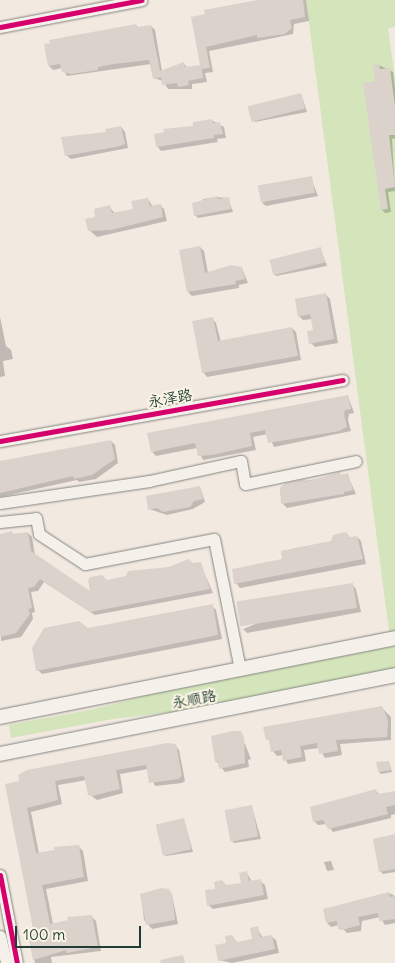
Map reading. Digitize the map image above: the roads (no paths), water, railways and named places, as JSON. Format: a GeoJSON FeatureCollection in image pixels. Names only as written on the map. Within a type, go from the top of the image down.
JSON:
{"type":"FeatureCollection","features":[{"type":"Feature","properties":{"kind":"main road","name":"永顺路"},"geometry":{"type":"LineString","coordinates":[[0,717],[395,638]]}},
{"type":"Feature","properties":{"kind":"main road","name":"永顺路"},"geometry":{"type":"LineString","coordinates":[[0,754],[395,675]]}},
{"type":"Feature","properties":{"kind":"street"},"geometry":{"type":"LineString","coordinates":[[0,27],[127,1],[141,0]]}},
{"type":"Feature","properties":{"kind":"street","name":"永泽路"},"geometry":{"type":"LineString","coordinates":[[0,441],[344,380]]}},
{"type":"Feature","properties":{"kind":"street"},"geometry":{"type":"LineString","coordinates":[[0,503],[149,481],[241,461],[245,484],[356,461]]}},
{"type":"Feature","properties":{"kind":"street"},"geometry":{"type":"LineString","coordinates":[[0,522],[36,518],[39,534],[85,564],[214,539],[240,669]]}},
{"type":"Feature","properties":{"kind":"street"},"geometry":{"type":"LineString","coordinates":[[0,875],[17,963]]}},
{"type":"Feature","properties":{"kind":"street"},"geometry":{"type":"LineString","coordinates":[[0,936],[6,963]]}}]}
